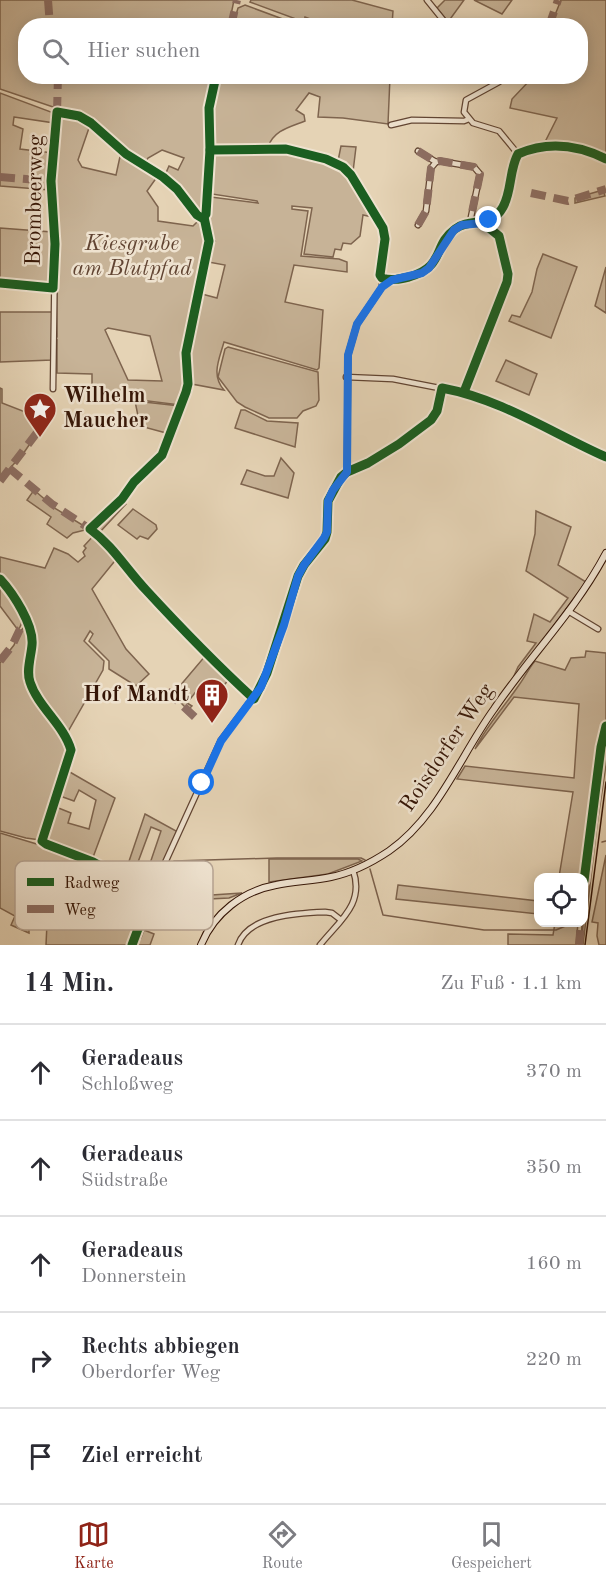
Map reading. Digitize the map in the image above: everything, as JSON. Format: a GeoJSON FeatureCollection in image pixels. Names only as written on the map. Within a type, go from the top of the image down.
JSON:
{"type":"FeatureCollection","features":[{"type":"Feature","properties":{"kind":"street"},"geometry":{"type":"LineString","coordinates":[[428,0],[442,18]]}},
{"type":"Feature","properties":{"kind":"street"},"geometry":{"type":"LineString","coordinates":[[496,84],[466,100],[464,112],[474,123],[495,128],[518,154]]}},
{"type":"Feature","properties":{"kind":"street","name":"Brombeerweg"},"geometry":{"type":"LineString","coordinates":[[53,389],[55,244],[51,181],[57,112],[79,116],[91,123],[126,154],[170,183],[202,218],[206,214],[210,150],[286,149],[326,159],[343,167],[351,175],[383,228],[385,239],[380,275],[382,278]]}},
{"type":"Feature","properties":{"kind":"street"},"geometry":{"type":"LineString","coordinates":[[391,125],[412,120],[464,121],[469,119]]}},
{"type":"Feature","properties":{"kind":"street"},"geometry":{"type":"LineString","coordinates":[[518,154],[551,146],[572,147],[606,159]]}},
{"type":"Feature","properties":{"kind":"street"},"geometry":{"type":"LineString","coordinates":[[418,151],[436,162],[474,167],[478,170],[480,174],[471,217],[472,223]]}},
{"type":"Feature","properties":{"kind":"street"},"geometry":{"type":"LineString","coordinates":[[347,472],[346,377],[348,355],[357,324],[382,287],[392,280],[422,273],[429,268],[454,230],[472,223],[483,223],[498,214],[504,206],[518,154]]}},
{"type":"Feature","properties":{"kind":"street"},"geometry":{"type":"LineString","coordinates":[[418,225],[426,211],[431,168],[436,162]]}},
{"type":"Feature","properties":{"kind":"street"},"geometry":{"type":"LineString","coordinates":[[464,392],[507,282],[508,274],[499,236],[483,223]]}},
{"type":"Feature","properties":{"kind":"street"},"geometry":{"type":"LineString","coordinates":[[382,287],[382,278],[392,280]]}},
{"type":"Feature","properties":{"kind":"street"},"geometry":{"type":"LineString","coordinates":[[0,283],[53,288]]}},
{"type":"Feature","properties":{"kind":"street"},"geometry":{"type":"LineString","coordinates":[[346,377],[393,379],[464,392],[543,425],[606,457]]}},
{"type":"Feature","properties":{"kind":"street"},"geometry":{"type":"LineString","coordinates":[[166,861],[221,741],[261,687],[284,625],[297,578],[327,532],[328,501],[333,490],[347,472],[368,463],[431,420],[437,411],[442,388]]}},
{"type":"Feature","properties":{"kind":"street","name":"Roisdorfer Weg"},"geometry":{"type":"LineString","coordinates":[[213,925],[224,911],[251,893],[276,885],[329,878],[353,870],[392,849],[420,821],[452,777],[492,710],[568,611],[596,572],[606,553]]}},
{"type":"Feature","properties":{"kind":"street"},"geometry":{"type":"LineString","coordinates":[[0,579],[14,596],[32,634],[30,683],[66,738],[70,750],[42,841],[90,861]]}},
{"type":"Feature","properties":{"kind":"street"},"geometry":{"type":"LineString","coordinates":[[568,611],[598,628]]}},
{"type":"Feature","properties":{"kind":"street"},"geometry":{"type":"LineString","coordinates":[[320,945],[353,905],[357,884],[353,870]]}},
{"type":"Feature","properties":{"kind":"street"},"geometry":{"type":"LineString","coordinates":[[238,945],[249,931],[272,918],[325,912],[332,913],[341,920]]}},
{"type":"Feature","properties":{"kind":"street"},"geometry":{"type":"LineString","coordinates":[[132,945],[138,930]]}},
{"type":"Feature","properties":{"kind":"street","name":"Roisdorfer Weg"},"geometry":{"type":"LineString","coordinates":[[201,945],[210,930]]}},
{"type":"Feature","properties":{"kind":"green space","name":"Kiesgrube am Blutpfad"},"geometry":{"type":"Polygon","coordinates":[[[0,0],[234,0],[230,18],[18,18],[18,84],[212,84],[207,108],[208,154],[289,153],[305,155],[336,165],[341,146],[356,147],[352,180],[372,217],[363,215],[360,236],[351,244],[343,243],[341,250],[335,249],[333,257],[304,254],[312,208],[292,206],[292,209],[308,211],[301,256],[339,259],[347,262],[347,272],[294,265],[285,302],[323,310],[317,370],[224,342],[217,373],[224,390],[186,383],[186,392],[180,405],[92,394],[92,374],[57,373],[57,340],[53,341],[52,360],[0,362],[0,312],[52,312],[53,338],[57,337],[55,192],[0,186],[0,93],[51,112],[58,122],[66,116],[78,117],[90,125],[78,160],[82,167],[116,175],[121,152],[117,143],[94,121],[82,114],[62,110],[0,89],[0,0]],[[14,117],[13,125],[23,129],[20,149],[53,153],[54,123],[14,117]],[[162,150],[148,158],[142,169],[157,177],[147,191],[158,207],[158,221],[193,226],[199,220],[203,221],[207,241],[210,243],[215,241],[209,231],[207,221],[211,197],[258,203],[206,193],[204,214],[199,214],[179,187],[165,175],[169,166],[178,170],[184,158],[162,150]],[[203,261],[198,293],[217,298],[225,265],[203,261]],[[108,328],[105,330],[128,380],[162,381],[150,336],[108,328]]]}},
{"type":"Feature","properties":{"kind":"green space"},"geometry":{"type":"Polygon","coordinates":[[[251,0],[352,0],[393,11],[392,18],[293,18],[250,2],[251,0]]]}},
{"type":"Feature","properties":{"kind":"green space"},"geometry":{"type":"Polygon","coordinates":[[[445,0],[464,0],[451,18],[445,18],[437,8],[445,0]]]}},
{"type":"Feature","properties":{"kind":"green space"},"geometry":{"type":"Polygon","coordinates":[[[474,0],[512,0],[502,14],[474,0]]]}},
{"type":"Feature","properties":{"kind":"green space"},"geometry":{"type":"Polygon","coordinates":[[[561,0],[606,0],[606,155],[576,145],[545,142],[557,118],[510,108],[512,99],[526,84],[588,84],[588,18],[554,18],[561,0]]]}},
{"type":"Feature","properties":{"kind":"green space"},"geometry":{"type":"Polygon","coordinates":[[[245,5],[280,18],[235,18],[238,8],[245,5]]]}},
{"type":"Feature","properties":{"kind":"green space"},"geometry":{"type":"Polygon","coordinates":[[[216,84],[390,84],[388,124],[318,117],[320,97],[309,93],[296,110],[304,115],[305,121],[278,133],[268,147],[214,148],[211,143],[211,108],[216,84]]]}},
{"type":"Feature","properties":{"kind":"green space"},"geometry":{"type":"Polygon","coordinates":[[[603,190],[605,196],[575,203],[575,198],[603,190]]]}},
{"type":"Feature","properties":{"kind":"green space"},"geometry":{"type":"Polygon","coordinates":[[[0,228],[52,232],[50,286],[0,281],[0,228]]]}},
{"type":"Feature","properties":{"kind":"green space"},"geometry":{"type":"Polygon","coordinates":[[[543,254],[577,267],[551,338],[509,321],[512,315],[520,317],[532,292],[543,254]]]}},
{"type":"Feature","properties":{"kind":"green space"},"geometry":{"type":"Polygon","coordinates":[[[606,267],[606,313],[595,306],[606,267]]]}},
{"type":"Feature","properties":{"kind":"green space"},"geometry":{"type":"Polygon","coordinates":[[[228,347],[318,372],[319,400],[316,406],[303,411],[297,418],[269,418],[237,402],[218,377],[225,349],[228,347]]]}},
{"type":"Feature","properties":{"kind":"green space"},"geometry":{"type":"Polygon","coordinates":[[[506,360],[537,374],[529,395],[496,381],[506,360]]]}},
{"type":"Feature","properties":{"kind":"green space"},"geometry":{"type":"Polygon","coordinates":[[[0,388],[2,389],[2,403],[46,420],[23,454],[0,479],[0,388]]]}},
{"type":"Feature","properties":{"kind":"green space"},"geometry":{"type":"Polygon","coordinates":[[[135,401],[180,406],[170,434],[140,426],[135,401]]]}},
{"type":"Feature","properties":{"kind":"green space"},"geometry":{"type":"Polygon","coordinates":[[[241,410],[267,421],[298,423],[295,447],[235,428],[241,410]]]}},
{"type":"Feature","properties":{"kind":"green space"},"geometry":{"type":"Polygon","coordinates":[[[281,458],[294,473],[288,498],[241,484],[247,470],[265,476],[274,476],[281,458]]]}},
{"type":"Feature","properties":{"kind":"green space"},"geometry":{"type":"Polygon","coordinates":[[[34,490],[56,509],[89,529],[73,533],[67,538],[47,524],[51,517],[27,500],[34,490]]]}},
{"type":"Feature","properties":{"kind":"green space"},"geometry":{"type":"Polygon","coordinates":[[[122,500],[126,504],[99,533],[95,530],[95,526],[122,500]]]}},
{"type":"Feature","properties":{"kind":"green space"},"geometry":{"type":"Polygon","coordinates":[[[133,509],[156,525],[157,529],[148,539],[140,536],[137,539],[118,525],[133,509]]]}},
{"type":"Feature","properties":{"kind":"green space"},"geometry":{"type":"Polygon","coordinates":[[[536,511],[571,527],[558,565],[586,582],[513,678],[518,667],[536,643],[527,641],[534,614],[550,622],[568,598],[526,571],[535,534],[536,511]]]}},
{"type":"Feature","properties":{"kind":"green space"},"geometry":{"type":"Polygon","coordinates":[[[95,534],[118,557],[92,589],[126,649],[149,674],[136,686],[109,669],[109,661],[89,641],[93,634],[90,631],[84,641],[104,661],[103,670],[66,735],[33,684],[31,672],[34,637],[20,605],[0,576],[0,557],[45,568],[54,548],[68,554],[78,562],[85,556],[84,546],[95,534]]]}},
{"type":"Feature","properties":{"kind":"green space"},"geometry":{"type":"Polygon","coordinates":[[[0,581],[21,611],[22,618],[18,630],[0,606],[0,581]]]}},
{"type":"Feature","properties":{"kind":"green space"},"geometry":{"type":"Polygon","coordinates":[[[25,626],[31,643],[26,681],[42,705],[40,708],[68,747],[67,756],[64,756],[57,777],[60,778],[40,840],[0,831],[0,663],[25,626]]]}},
{"type":"Feature","properties":{"kind":"green space"},"geometry":{"type":"Polygon","coordinates":[[[586,651],[606,653],[606,765],[588,902],[588,873],[585,873],[592,825],[587,824],[582,873],[560,873],[573,792],[457,779],[465,766],[574,778],[579,704],[514,697],[475,749],[535,661],[565,670],[571,658],[585,657],[586,651]]]}},
{"type":"Feature","properties":{"kind":"green space"},"geometry":{"type":"Polygon","coordinates":[[[206,655],[230,678],[215,696],[208,696],[198,689],[187,703],[192,706],[188,710],[177,699],[183,691],[179,687],[206,655]]]}},
{"type":"Feature","properties":{"kind":"green space"},"geometry":{"type":"Polygon","coordinates":[[[68,771],[115,798],[92,860],[45,840],[56,807],[71,813],[68,823],[89,829],[96,800],[79,790],[74,801],[60,796],[68,771]]]}},
{"type":"Feature","properties":{"kind":"green space"},"geometry":{"type":"Polygon","coordinates":[[[145,814],[178,832],[164,861],[151,861],[161,831],[151,827],[138,861],[129,861],[145,814]]]}},
{"type":"Feature","properties":{"kind":"green space"},"geometry":{"type":"Polygon","coordinates":[[[0,833],[85,861],[15,861],[15,916],[0,908],[0,833]]]}},
{"type":"Feature","properties":{"kind":"green space"},"geometry":{"type":"Polygon","coordinates":[[[606,855],[606,945],[599,945],[598,923],[592,922],[606,855]]]}},
{"type":"Feature","properties":{"kind":"green space"},"geometry":{"type":"Polygon","coordinates":[[[269,859],[358,859],[362,861],[328,874],[269,882],[269,859]]]}},
{"type":"Feature","properties":{"kind":"green space"},"geometry":{"type":"Polygon","coordinates":[[[398,885],[534,901],[534,914],[396,899],[398,885]]]}},
{"type":"Feature","properties":{"kind":"green space"},"geometry":{"type":"Polygon","coordinates":[[[242,893],[229,898],[213,899],[213,895],[242,893]]]}},
{"type":"Feature","properties":{"kind":"green space"},"geometry":{"type":"Polygon","coordinates":[[[554,927],[578,927],[576,945],[508,945],[508,934],[553,935],[554,927]]]}},
{"type":"Feature","properties":{"kind":"green space"},"geometry":{"type":"Polygon","coordinates":[[[582,927],[585,927],[583,945],[581,945],[582,927]]]}},
{"type":"Feature","properties":{"kind":"green space"},"geometry":{"type":"Polygon","coordinates":[[[47,930],[135,930],[130,945],[46,945],[47,930]]]}},
{"type":"Feature","properties":{"kind":"green space"},"geometry":{"type":"Polygon","coordinates":[[[144,930],[154,934],[150,945],[136,945],[138,938],[141,938],[144,930]]]}},
{"type":"Feature","properties":{"kind":"waterway"},"geometry":{"type":"LineString","coordinates":[[588,874],[593,841]]}},
{"type":"Feature","properties":{"kind":"waterway"},"geometry":{"type":"LineString","coordinates":[[602,842],[606,841]]}},
{"type":"Feature","properties":{"kind":"waterway"},"geometry":{"type":"LineString","coordinates":[[174,861],[277,858],[361,858],[365,860]]}},
{"type":"Feature","properties":{"kind":"waterway"},"geometry":{"type":"LineString","coordinates":[[370,869],[383,915],[484,930],[556,930],[563,927]]}},
{"type":"Feature","properties":{"kind":"waterway"},"geometry":{"type":"LineString","coordinates":[[582,945],[583,927]]}},
{"type":"Feature","properties":{"kind":"tram line"},"geometry":{"type":"LineString","coordinates":[[585,945],[606,782]]}},
{"type":"Feature","properties":{"kind":"marked path"},"geometry":{"type":"LineString","coordinates":[[48,0],[49,18]]}},
{"type":"Feature","properties":{"kind":"marked path"},"geometry":{"type":"LineString","coordinates":[[233,18],[237,0]]}},
{"type":"Feature","properties":{"kind":"marked path"},"geometry":{"type":"LineString","coordinates":[[552,18],[558,0]]}},
{"type":"Feature","properties":{"kind":"marked path"},"geometry":{"type":"LineString","coordinates":[[57,112],[58,84]]}},
{"type":"Feature","properties":{"kind":"marked path"},"geometry":{"type":"LineString","coordinates":[[418,151],[436,162]]}},
{"type":"Feature","properties":{"kind":"marked path"},"geometry":{"type":"LineString","coordinates":[[418,225],[426,211],[431,168],[440,161],[474,167],[480,174],[471,217],[472,223]]}},
{"type":"Feature","properties":{"kind":"marked path"},"geometry":{"type":"LineString","coordinates":[[0,177],[51,181]]}},
{"type":"Feature","properties":{"kind":"marked path"},"geometry":{"type":"LineString","coordinates":[[531,193],[568,201],[606,189]]}},
{"type":"Feature","properties":{"kind":"marked path"},"geometry":{"type":"LineString","coordinates":[[0,481],[39,430]]}},
{"type":"Feature","properties":{"kind":"marked path"},"geometry":{"type":"LineString","coordinates":[[9,468],[52,504],[93,531]]}},
{"type":"Feature","properties":{"kind":"marked path"},"geometry":{"type":"LineString","coordinates":[[0,661],[27,622]]}},
{"type":"Feature","properties":{"kind":"marked path"},"geometry":{"type":"LineString","coordinates":[[167,691],[199,721]]}},
{"type":"Feature","properties":{"kind":"marked path"},"geometry":{"type":"LineString","coordinates":[[579,945],[581,927]]}},
{"type":"Feature","properties":{"kind":"cycle path"},"geometry":{"type":"LineString","coordinates":[[214,84],[209,108],[210,150],[204,217],[209,241],[186,353],[188,384],[186,392],[162,455],[134,482],[122,499],[90,529],[106,543],[146,590],[226,673],[254,699],[267,673],[298,576],[325,539],[328,501],[341,477],[399,444],[431,420],[437,411],[442,388],[506,408],[606,457]]}},
{"type":"Feature","properties":{"kind":"cycle path"},"geometry":{"type":"LineString","coordinates":[[0,283],[53,288],[55,244],[51,181],[57,112],[79,116],[91,123],[126,154],[163,177],[177,189],[197,215],[204,217]]}},
{"type":"Feature","properties":{"kind":"cycle path"},"geometry":{"type":"LineString","coordinates":[[210,150],[286,149],[326,159],[343,167],[351,175],[383,228],[385,239],[380,275],[382,278],[392,280],[409,277],[429,267],[443,242],[455,229],[493,218],[498,214],[506,201],[518,154],[540,147],[563,146],[585,150],[606,159]]}},
{"type":"Feature","properties":{"kind":"cycle path"},"geometry":{"type":"LineString","coordinates":[[464,392],[507,282],[508,274],[499,236],[483,223]]}},
{"type":"Feature","properties":{"kind":"cycle path"},"geometry":{"type":"LineString","coordinates":[[0,579],[11,592],[30,628],[32,637],[30,682],[39,700],[63,732],[71,750],[42,841],[90,861]]}},
{"type":"Feature","properties":{"kind":"cycle path"},"geometry":{"type":"LineString","coordinates":[[585,873],[601,747],[606,726]]}},
{"type":"Feature","properties":{"kind":"cycle path"},"geometry":{"type":"LineString","coordinates":[[132,945],[138,930]]}},
{"type":"Feature","properties":{"kind":"place","name":"Wilhelm Maucher"},"geometry":{"type":"Point","coordinates":[40,438]}},
{"type":"Feature","properties":{"kind":"place","name":"Hof Mandt"},"geometry":{"type":"Point","coordinates":[212,724]}},
{"type":"Feature","properties":{"kind":"route"},"geometry":{"type":"LineString","coordinates":[[202,783],[221,741],[261,687],[284,625],[298,576],[327,532],[328,501],[333,490],[347,472],[346,377],[348,355],[357,324],[382,287],[392,280],[422,273],[429,268],[454,230],[462,225],[483,223],[489,220]]}}]}
